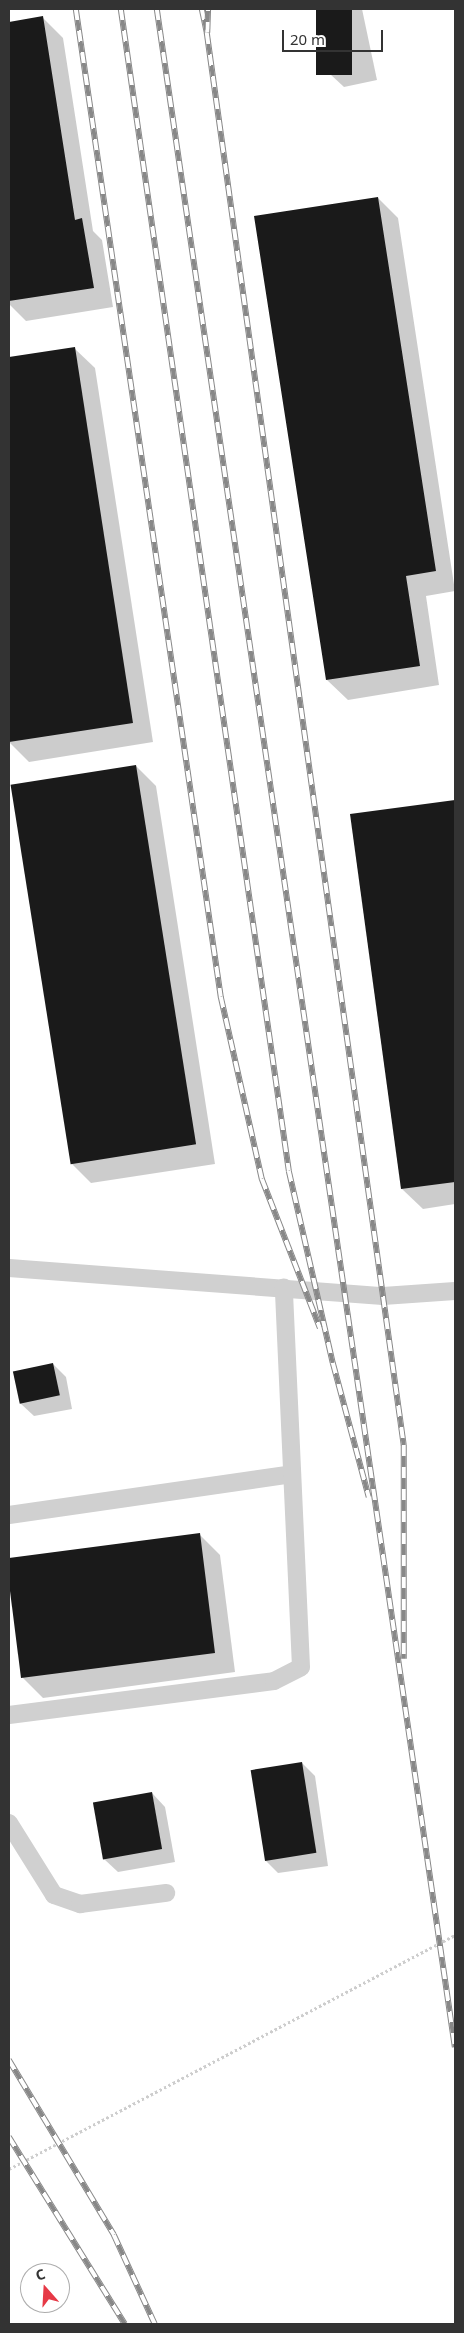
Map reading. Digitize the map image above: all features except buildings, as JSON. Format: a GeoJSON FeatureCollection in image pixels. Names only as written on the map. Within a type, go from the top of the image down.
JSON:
{"type":"FeatureCollection","features":[{"type":"Feature","properties":{"kind":"lane"},"geometry":{"type":"LineString","coordinates":[[9,1268],[284,1287],[383,1296],[455,1292]]}},
{"type":"Feature","properties":{"kind":"lane"},"geometry":{"type":"LineString","coordinates":[[9,1715],[274,1681],[301,1667],[284,1287]]}},
{"type":"Feature","properties":{"kind":"lane"},"geometry":{"type":"LineString","coordinates":[[9,1515],[292,1474]]}},
{"type":"Feature","properties":{"kind":"lane"},"geometry":{"type":"LineString","coordinates":[[9,1823],[54,1895],[80,1904],[166,1893]]}},
{"type":"Feature","properties":{"kind":"path"},"geometry":{"type":"LineString","coordinates":[[9,2169],[455,1935]]}},
{"type":"Feature","properties":{"kind":"railway"},"geometry":{"type":"LineString","coordinates":[[76,9],[221,997],[262,1179],[320,1328]]}},
{"type":"Feature","properties":{"kind":"railway"},"geometry":{"type":"LineString","coordinates":[[121,9],[289,1171],[333,1363],[369,1497]]}},
{"type":"Feature","properties":{"kind":"railway"},"geometry":{"type":"LineString","coordinates":[[157,9],[455,2047]]}},
{"type":"Feature","properties":{"kind":"railway"},"geometry":{"type":"LineString","coordinates":[[202,9],[207,33],[208,9]]}},
{"type":"Feature","properties":{"kind":"railway"},"geometry":{"type":"LineString","coordinates":[[207,33],[404,1445],[404,1659]]}},
{"type":"Feature","properties":{"kind":"railway"},"geometry":{"type":"LineString","coordinates":[[9,2060],[114,2235],[155,2324]]}},
{"type":"Feature","properties":{"kind":"railway"},"geometry":{"type":"LineString","coordinates":[[9,2137],[125,2324]]}}]}
